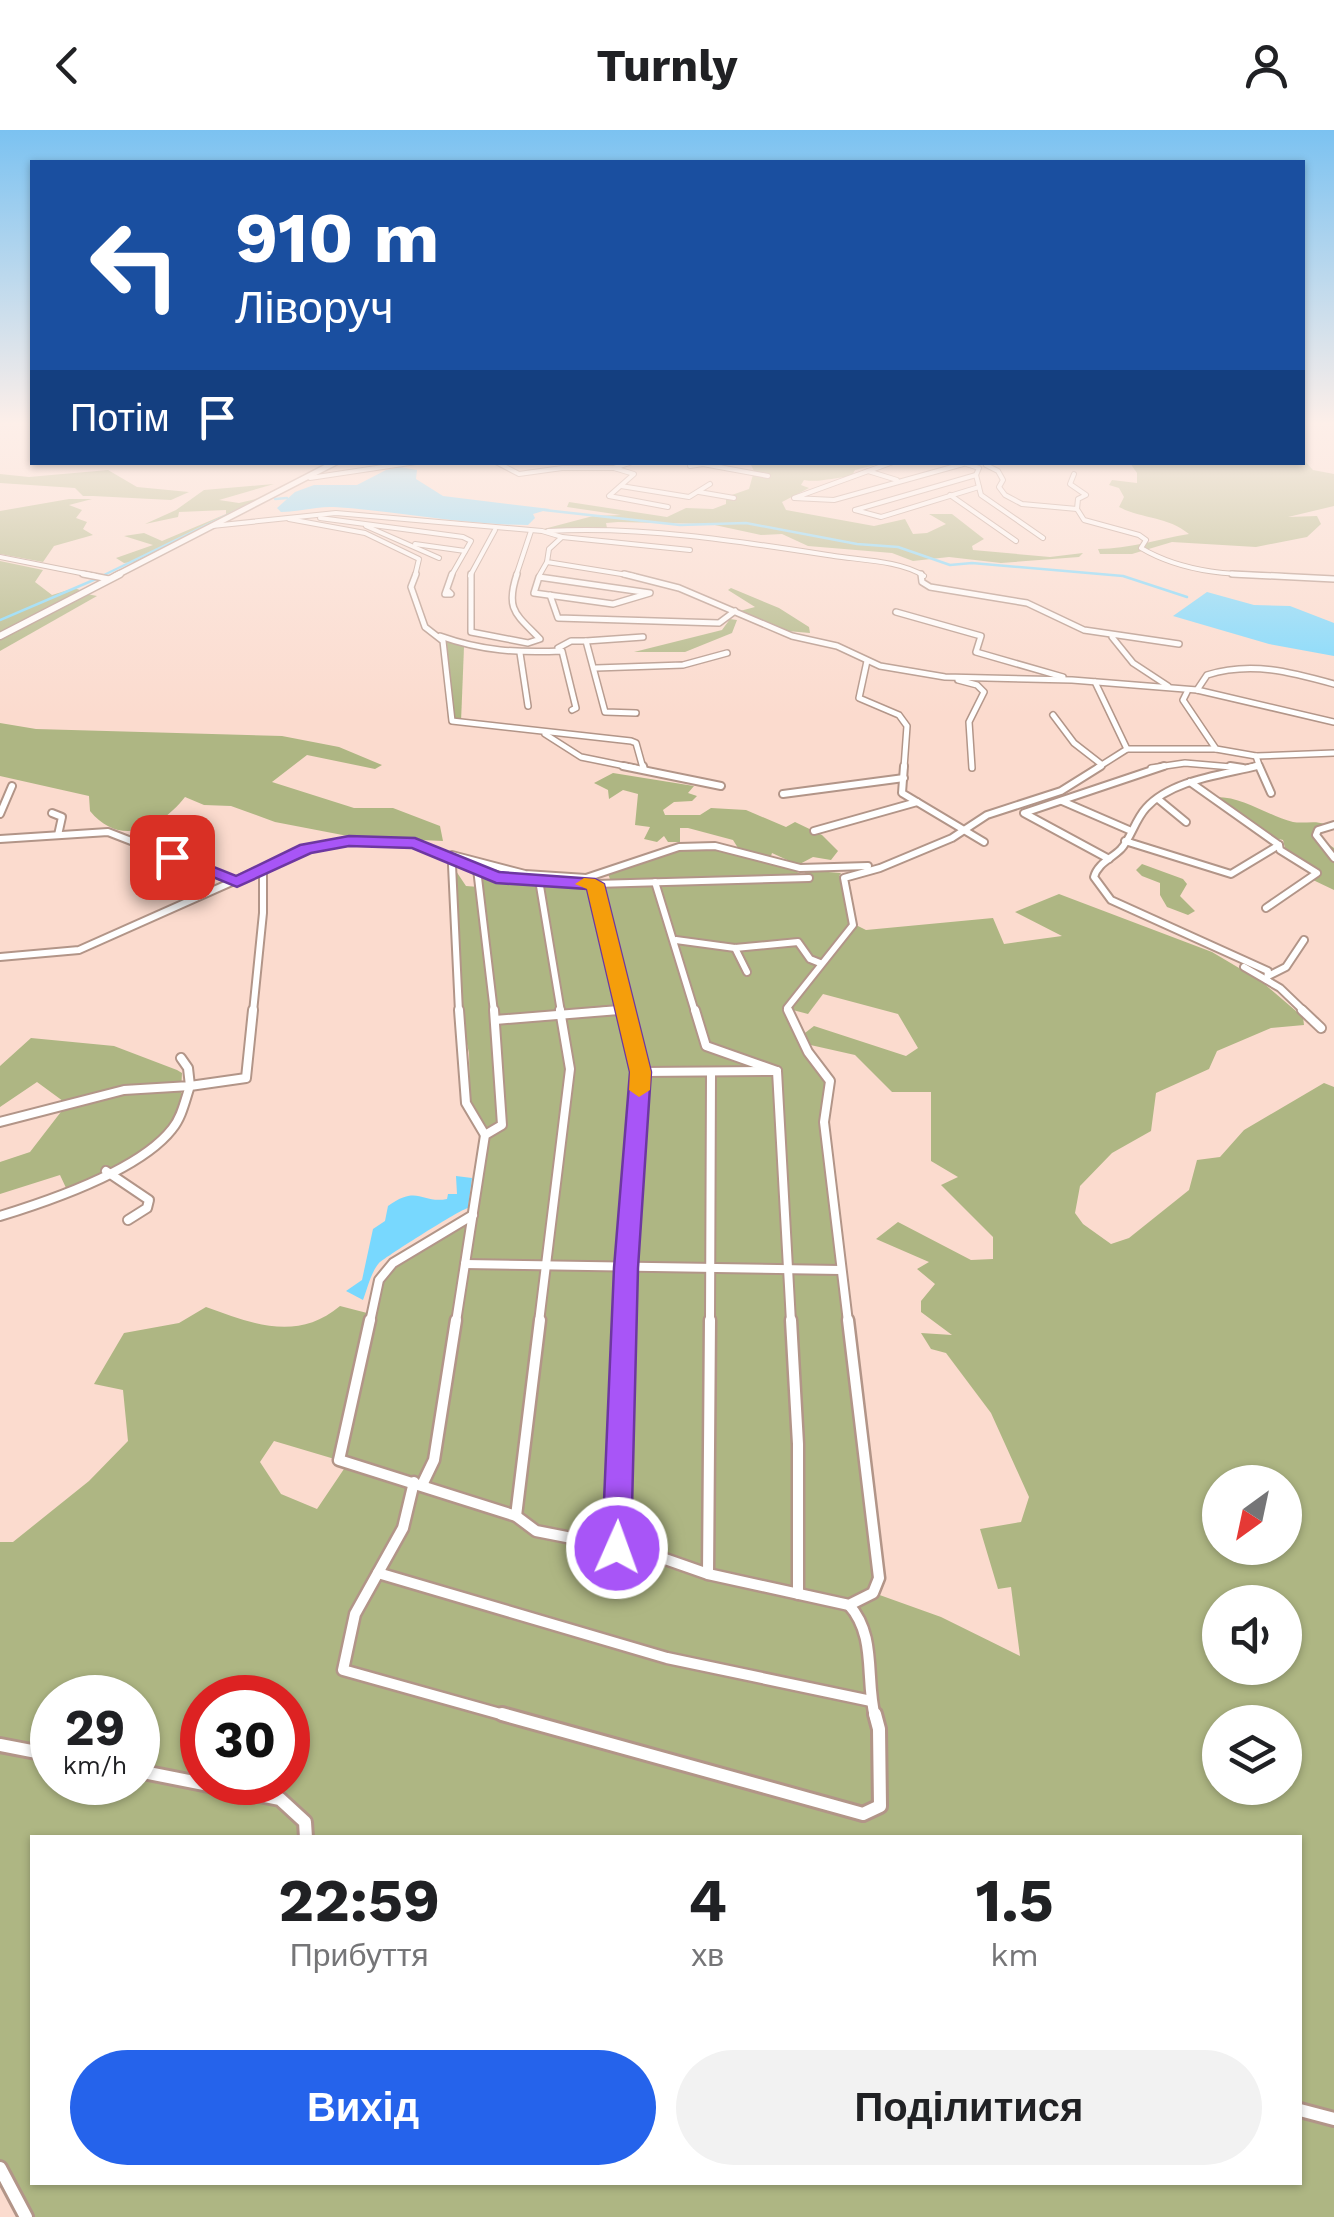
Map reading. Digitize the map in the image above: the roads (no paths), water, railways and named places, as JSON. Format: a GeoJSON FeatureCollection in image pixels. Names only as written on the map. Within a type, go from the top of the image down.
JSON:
{"type":"FeatureCollection","features":[{"type":"Feature","properties":{"kind":"main road"},"geometry":{"type":"LineString","coordinates":[[0,636],[221,521]]}},
{"type":"Feature","properties":{"kind":"street"},"geometry":{"type":"LineString","coordinates":[[211,526],[247,521]]}},
{"type":"Feature","properties":{"kind":"street"},"geometry":{"type":"LineString","coordinates":[[310,521],[364,533],[419,559],[411,586],[425,627],[443,640],[452,722],[636,742],[644,770]]}},
{"type":"Feature","properties":{"kind":"street"},"geometry":{"type":"LineString","coordinates":[[350,521],[470,541],[446,583],[448,591]]}},
{"type":"Feature","properties":{"kind":"street"},"geometry":{"type":"LineString","coordinates":[[418,521],[495,530],[608,528],[701,534],[918,572],[930,588],[1026,603],[1084,630],[1179,644]]}},
{"type":"Feature","properties":{"kind":"street"},"geometry":{"type":"LineString","coordinates":[[988,521],[1016,541]]}},
{"type":"Feature","properties":{"kind":"street"},"geometry":{"type":"LineString","coordinates":[[1020,521],[1044,538]]}},
{"type":"Feature","properties":{"kind":"street"},"geometry":{"type":"LineString","coordinates":[[1087,521],[1144,538],[1141,548],[1172,564],[1334,580]]}},
{"type":"Feature","properties":{"kind":"street"},"geometry":{"type":"LineString","coordinates":[[357,522],[439,558]]}},
{"type":"Feature","properties":{"kind":"street"},"geometry":{"type":"LineString","coordinates":[[495,530],[470,575],[471,632],[528,643],[540,639],[512,610],[510,594],[532,531]]}},
{"type":"Feature","properties":{"kind":"street"},"geometry":{"type":"LineString","coordinates":[[542,531],[690,550]]}},
{"type":"Feature","properties":{"kind":"street"},"geometry":{"type":"LineString","coordinates":[[538,577],[650,593],[613,604],[534,592],[538,577],[547,562],[549,550],[562,536]]}},
{"type":"Feature","properties":{"kind":"street"},"geometry":{"type":"LineString","coordinates":[[406,543],[465,550]]}},
{"type":"Feature","properties":{"kind":"street"},"geometry":{"type":"LineString","coordinates":[[0,557],[108,579]]}},
{"type":"Feature","properties":{"kind":"street"},"geometry":{"type":"LineString","coordinates":[[547,562],[647,578],[792,636],[837,646],[868,661],[978,685],[984,692],[969,722],[972,768]]}},
{"type":"Feature","properties":{"kind":"street"},"geometry":{"type":"LineString","coordinates":[[550,595],[558,618],[720,623],[736,611]]}},
{"type":"Feature","properties":{"kind":"street"},"geometry":{"type":"LineString","coordinates":[[896,612],[981,636],[976,652],[1072,680]]}},
{"type":"Feature","properties":{"kind":"street"},"geometry":{"type":"LineString","coordinates":[[437,635],[474,648],[520,654],[566,653],[576,708],[572,710]]}},
{"type":"Feature","properties":{"kind":"street"},"geometry":{"type":"LineString","coordinates":[[1109,635],[1147,675],[1176,690]]}},
{"type":"Feature","properties":{"kind":"street"},"geometry":{"type":"LineString","coordinates":[[551,651],[572,641],[643,638]]}},
{"type":"Feature","properties":{"kind":"street"},"geometry":{"type":"LineString","coordinates":[[586,640],[605,712],[636,713]]}},
{"type":"Feature","properties":{"kind":"street"},"geometry":{"type":"LineString","coordinates":[[596,668],[683,665],[727,653]]}},
{"type":"Feature","properties":{"kind":"street"},"geometry":{"type":"LineString","coordinates":[[520,654],[528,706]]}},
{"type":"Feature","properties":{"kind":"street"},"geometry":{"type":"LineString","coordinates":[[868,661],[859,698],[899,715],[907,726],[902,794],[984,842]]}},
{"type":"Feature","properties":{"kind":"street"},"geometry":{"type":"LineString","coordinates":[[1197,690],[1207,675],[1239,666],[1262,666],[1334,684]]}},
{"type":"Feature","properties":{"kind":"street"},"geometry":{"type":"LineString","coordinates":[[945,676],[1072,680],[1197,690],[1334,722]]}},
{"type":"Feature","properties":{"kind":"street"},"geometry":{"type":"LineString","coordinates":[[1095,682],[1127,748]]}},
{"type":"Feature","properties":{"kind":"street"},"geometry":{"type":"LineString","coordinates":[[1188,692],[1183,700],[1216,749]]}},
{"type":"Feature","properties":{"kind":"street"},"geometry":{"type":"LineString","coordinates":[[1053,715],[1074,743],[1101,764]]}},
{"type":"Feature","properties":{"kind":"street"},"geometry":{"type":"LineString","coordinates":[[541,731],[581,757],[721,786]]}},
{"type":"Feature","properties":{"kind":"street"},"geometry":{"type":"LineString","coordinates":[[849,1605],[873,1593],[880,1578],[824,1122],[830,1081],[808,1052],[787,1008],[854,925],[854,910],[845,893],[844,878],[964,830],[986,815],[1061,791],[1127,748],[1216,749],[1256,756],[1334,753]]}},
{"type":"Feature","properties":{"kind":"street"},"geometry":{"type":"LineString","coordinates":[[1256,756],[1270,793]]}},
{"type":"Feature","properties":{"kind":"street"},"geometry":{"type":"LineString","coordinates":[[1110,858],[1024,814],[1149,766],[1226,763],[1248,769]]}},
{"type":"Feature","properties":{"kind":"street"},"geometry":{"type":"LineString","coordinates":[[1260,765],[1190,782],[1158,799],[1136,818],[1126,841],[1096,868],[1094,877],[1112,900],[1269,978],[1321,1028]]}},
{"type":"Feature","properties":{"kind":"street"},"geometry":{"type":"LineString","coordinates":[[783,794],[904,778]]}},
{"type":"Feature","properties":{"kind":"street"},"geometry":{"type":"LineString","coordinates":[[1190,782],[1317,873],[1266,908]]}},
{"type":"Feature","properties":{"kind":"street"},"geometry":{"type":"LineString","coordinates":[[0,814],[12,786]]}},
{"type":"Feature","properties":{"kind":"street"},"geometry":{"type":"LineString","coordinates":[[1158,799],[1186,822]]}},
{"type":"Feature","properties":{"kind":"street"},"geometry":{"type":"LineString","coordinates":[[1062,801],[1129,830]]}},
{"type":"Feature","properties":{"kind":"street"},"geometry":{"type":"LineString","coordinates":[[814,831],[917,802]]}},
{"type":"Feature","properties":{"kind":"street"},"geometry":{"type":"LineString","coordinates":[[52,813],[62,817],[58,835]]}},
{"type":"Feature","properties":{"kind":"street"},"geometry":{"type":"LineString","coordinates":[[1334,825],[1316,834],[1334,858]]}},
{"type":"Feature","properties":{"kind":"street"},"geometry":{"type":"LineString","coordinates":[[0,838],[108,832],[237,882]]}},
{"type":"Feature","properties":{"kind":"street"},"geometry":{"type":"LineString","coordinates":[[0,956],[79,950],[306,849],[349,841],[415,844],[525,874],[586,878],[680,847],[715,846],[800,868],[846,868],[900,858]]}},
{"type":"Feature","properties":{"kind":"street"},"geometry":{"type":"LineString","coordinates":[[1126,841],[1230,874],[1279,845]]}},
{"type":"Feature","properties":{"kind":"street"},"geometry":{"type":"LineString","coordinates":[[443,853],[496,877],[595,884],[809,878]]}},
{"type":"Feature","properties":{"kind":"street"},"geometry":{"type":"LineString","coordinates":[[455,861],[455,966],[466,1102],[485,1135],[473,1215],[434,1460],[418,1484],[404,1528],[356,1614],[343,1670],[862,1814],[880,1806],[880,1729],[871,1702],[868,1652],[860,1617],[849,1605],[708,1574],[648,1553],[536,1531],[516,1516],[418,1484],[339,1460],[379,1280],[393,1263],[473,1215]]}},
{"type":"Feature","properties":{"kind":"street"},"geometry":{"type":"LineString","coordinates":[[476,869],[495,1020],[502,1125],[485,1135]]}},
{"type":"Feature","properties":{"kind":"street"},"geometry":{"type":"LineString","coordinates":[[0,1122],[124,1090],[240,1082],[246,1078],[264,913],[263,871]]}},
{"type":"Feature","properties":{"kind":"street"},"geometry":{"type":"LineString","coordinates":[[516,1516],[570,1069],[540,880]]}},
{"type":"Feature","properties":{"kind":"street"},"geometry":{"type":"LineString","coordinates":[[655,882],[706,1046],[777,1071]]}},
{"type":"Feature","properties":{"kind":"street"},"geometry":{"type":"LineString","coordinates":[[595,884],[640,1072],[626,1268],[617,1548]]}},
{"type":"Feature","properties":{"kind":"street"},"geometry":{"type":"LineString","coordinates":[[1173,931],[1269,978]]}},
{"type":"Feature","properties":{"kind":"street"},"geometry":{"type":"LineString","coordinates":[[676,940],[735,948],[788,940],[798,942],[810,960],[820,963]]}},
{"type":"Feature","properties":{"kind":"street"},"geometry":{"type":"LineString","coordinates":[[1269,978],[1286,967],[1304,940]]}},
{"type":"Feature","properties":{"kind":"street"},"geometry":{"type":"LineString","coordinates":[[735,948],[746,972]]}},
{"type":"Feature","properties":{"kind":"street"},"geometry":{"type":"LineString","coordinates":[[495,1020],[625,1009]]}},
{"type":"Feature","properties":{"kind":"street"},"geometry":{"type":"LineString","coordinates":[[0,1216],[34,1207],[165,1138],[182,1112],[190,1086],[188,1068],[181,1058]]}},
{"type":"Feature","properties":{"kind":"street"},"geometry":{"type":"LineString","coordinates":[[640,1072],[777,1071]]}},
{"type":"Feature","properties":{"kind":"street"},"geometry":{"type":"LineString","coordinates":[[777,1071],[798,1444],[798,1594]]}},
{"type":"Feature","properties":{"kind":"street"},"geometry":{"type":"LineString","coordinates":[[708,1574],[711,1074]]}},
{"type":"Feature","properties":{"kind":"street"},"geometry":{"type":"LineString","coordinates":[[106,1170],[149,1200],[147,1208],[128,1220]]}},
{"type":"Feature","properties":{"kind":"street"},"geometry":{"type":"LineString","coordinates":[[465,1264],[840,1270]]}},
{"type":"Feature","properties":{"kind":"street"},"geometry":{"type":"LineString","coordinates":[[378,1573],[667,1658],[871,1702]]}},
{"type":"Feature","properties":{"kind":"street"},"geometry":{"type":"LineString","coordinates":[[0,1745],[30,1751]]}},
{"type":"Feature","properties":{"kind":"street"},"geometry":{"type":"LineString","coordinates":[[160,1775],[280,1799],[305,1822],[306,1835]]}},
{"type":"Feature","properties":{"kind":"street"},"geometry":{"type":"LineString","coordinates":[[1302,2111],[1334,2119]]}},
{"type":"Feature","properties":{"kind":"street"},"geometry":{"type":"LineString","coordinates":[[0,2168],[26,2217]]}},
{"type":"Feature","properties":{"kind":"water"},"geometry":{"type":"Polygon","coordinates":[[[465,521],[532,521],[528,525],[465,521]]]}},
{"type":"Feature","properties":{"kind":"water"},"geometry":{"type":"Polygon","coordinates":[[[1207,592],[1254,605],[1290,606],[1334,623],[1334,656],[1269,644],[1173,616],[1207,592]]]}},
{"type":"Feature","properties":{"kind":"water"},"geometry":{"type":"Polygon","coordinates":[[[456,1176],[472,1178],[468,1208],[379,1263],[363,1300],[346,1291],[362,1280],[373,1229],[385,1221],[388,1206],[413,1195],[447,1199],[448,1194],[457,1194],[456,1176]]]}},
{"type":"Feature","properties":{"kind":"waterway"},"geometry":{"type":"LineString","coordinates":[[104,575],[214,521]]}},
{"type":"Feature","properties":{"kind":"waterway"},"geometry":{"type":"LineString","coordinates":[[647,521],[680,525],[746,523],[857,544],[898,547],[950,565],[972,563],[1123,576],[1187,597]]}},
{"type":"Feature","properties":{"kind":"waterway"},"geometry":{"type":"LineString","coordinates":[[0,620],[96,579]]}}]}
